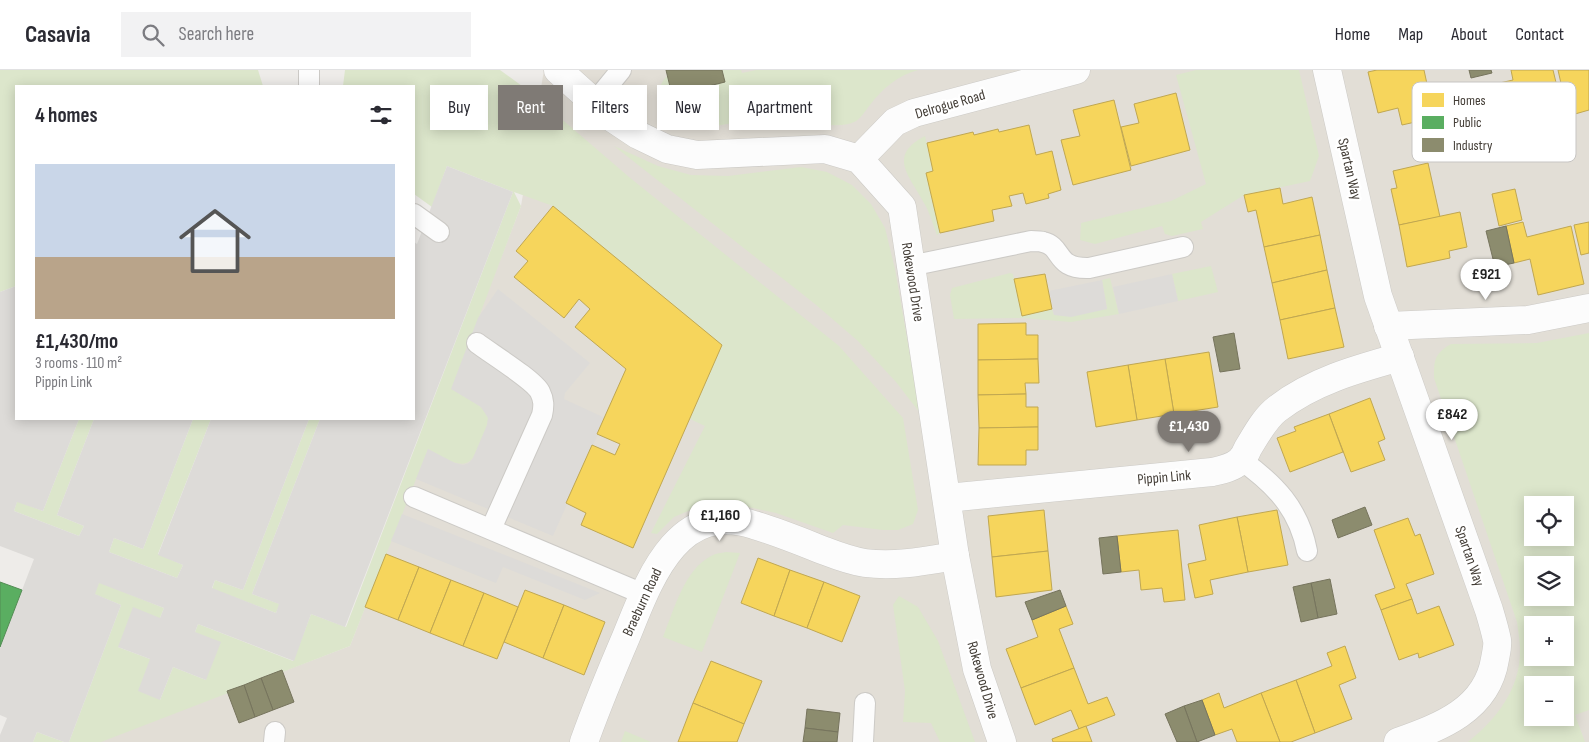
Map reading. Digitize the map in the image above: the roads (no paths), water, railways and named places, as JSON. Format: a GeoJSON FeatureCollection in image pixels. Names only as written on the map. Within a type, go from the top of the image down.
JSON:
{"type":"FeatureCollection","features":[{"type":"Feature","properties":{"kind":"street"},"geometry":{"type":"LineString","coordinates":[[558,70],[574,85]]}},
{"type":"Feature","properties":{"kind":"street","name":"Delrogue Road"},"geometry":{"type":"LineString","coordinates":[[859,159],[896,122],[914,113],[1025,76],[1076,70]]}},
{"type":"Feature","properties":{"kind":"street","name":"Spartan Way"},"geometry":{"type":"LineString","coordinates":[[1327,70],[1378,296],[1489,610],[1498,642],[1493,671],[1482,692],[1470,705],[1437,728],[1398,742]]}},
{"type":"Feature","properties":{"kind":"street"},"geometry":{"type":"LineString","coordinates":[[631,130],[667,149],[697,155],[825,149],[859,159]]}},
{"type":"Feature","properties":{"kind":"street","name":"Rokewood Drive"},"geometry":{"type":"LineString","coordinates":[[859,159],[902,208],[955,556],[977,669],[1002,742]]}},
{"type":"Feature","properties":{"kind":"street"},"geometry":{"type":"LineString","coordinates":[[1388,326],[1528,320],[1589,308]]}},
{"type":"Feature","properties":{"kind":"street"},"geometry":{"type":"LineString","coordinates":[[1241,460],[1262,426],[1276,410],[1293,398],[1347,372],[1400,356]]}},
{"type":"Feature","properties":{"kind":"street","name":"Pippin Link"},"geometry":{"type":"LineString","coordinates":[[947,498],[1212,472],[1229,468],[1241,460]]}},
{"type":"Feature","properties":{"kind":"street","name":"Braeburn Road"},"geometry":{"type":"LineString","coordinates":[[584,742],[600,697],[643,594],[669,549],[689,532],[707,522],[729,519],[753,524],[838,556],[864,563],[892,564],[955,556]]}},
{"type":"Feature","properties":{"kind":"lane"},"geometry":{"type":"LineString","coordinates":[[309,70],[309,85]]}},
{"type":"Feature","properties":{"kind":"lane"},"geometry":{"type":"LineString","coordinates":[[609,85],[621,70]]}},
{"type":"Feature","properties":{"kind":"lane"},"geometry":{"type":"LineString","coordinates":[[415,215],[438,232]]}},
{"type":"Feature","properties":{"kind":"lane"},"geometry":{"type":"LineString","coordinates":[[910,266],[1031,241],[1045,242],[1054,249],[1066,264],[1076,268],[1089,268],[1183,247]]}},
{"type":"Feature","properties":{"kind":"lane"},"geometry":{"type":"LineString","coordinates":[[477,343],[539,390],[544,402],[542,415],[491,529]]}},
{"type":"Feature","properties":{"kind":"lane"},"geometry":{"type":"LineString","coordinates":[[1241,460],[1265,478],[1281,494],[1304,533],[1306,551]]}},
{"type":"Feature","properties":{"kind":"lane"},"geometry":{"type":"LineString","coordinates":[[414,498],[643,594]]}},
{"type":"Feature","properties":{"kind":"lane"},"geometry":{"type":"LineString","coordinates":[[863,742],[865,703]]}}]}
